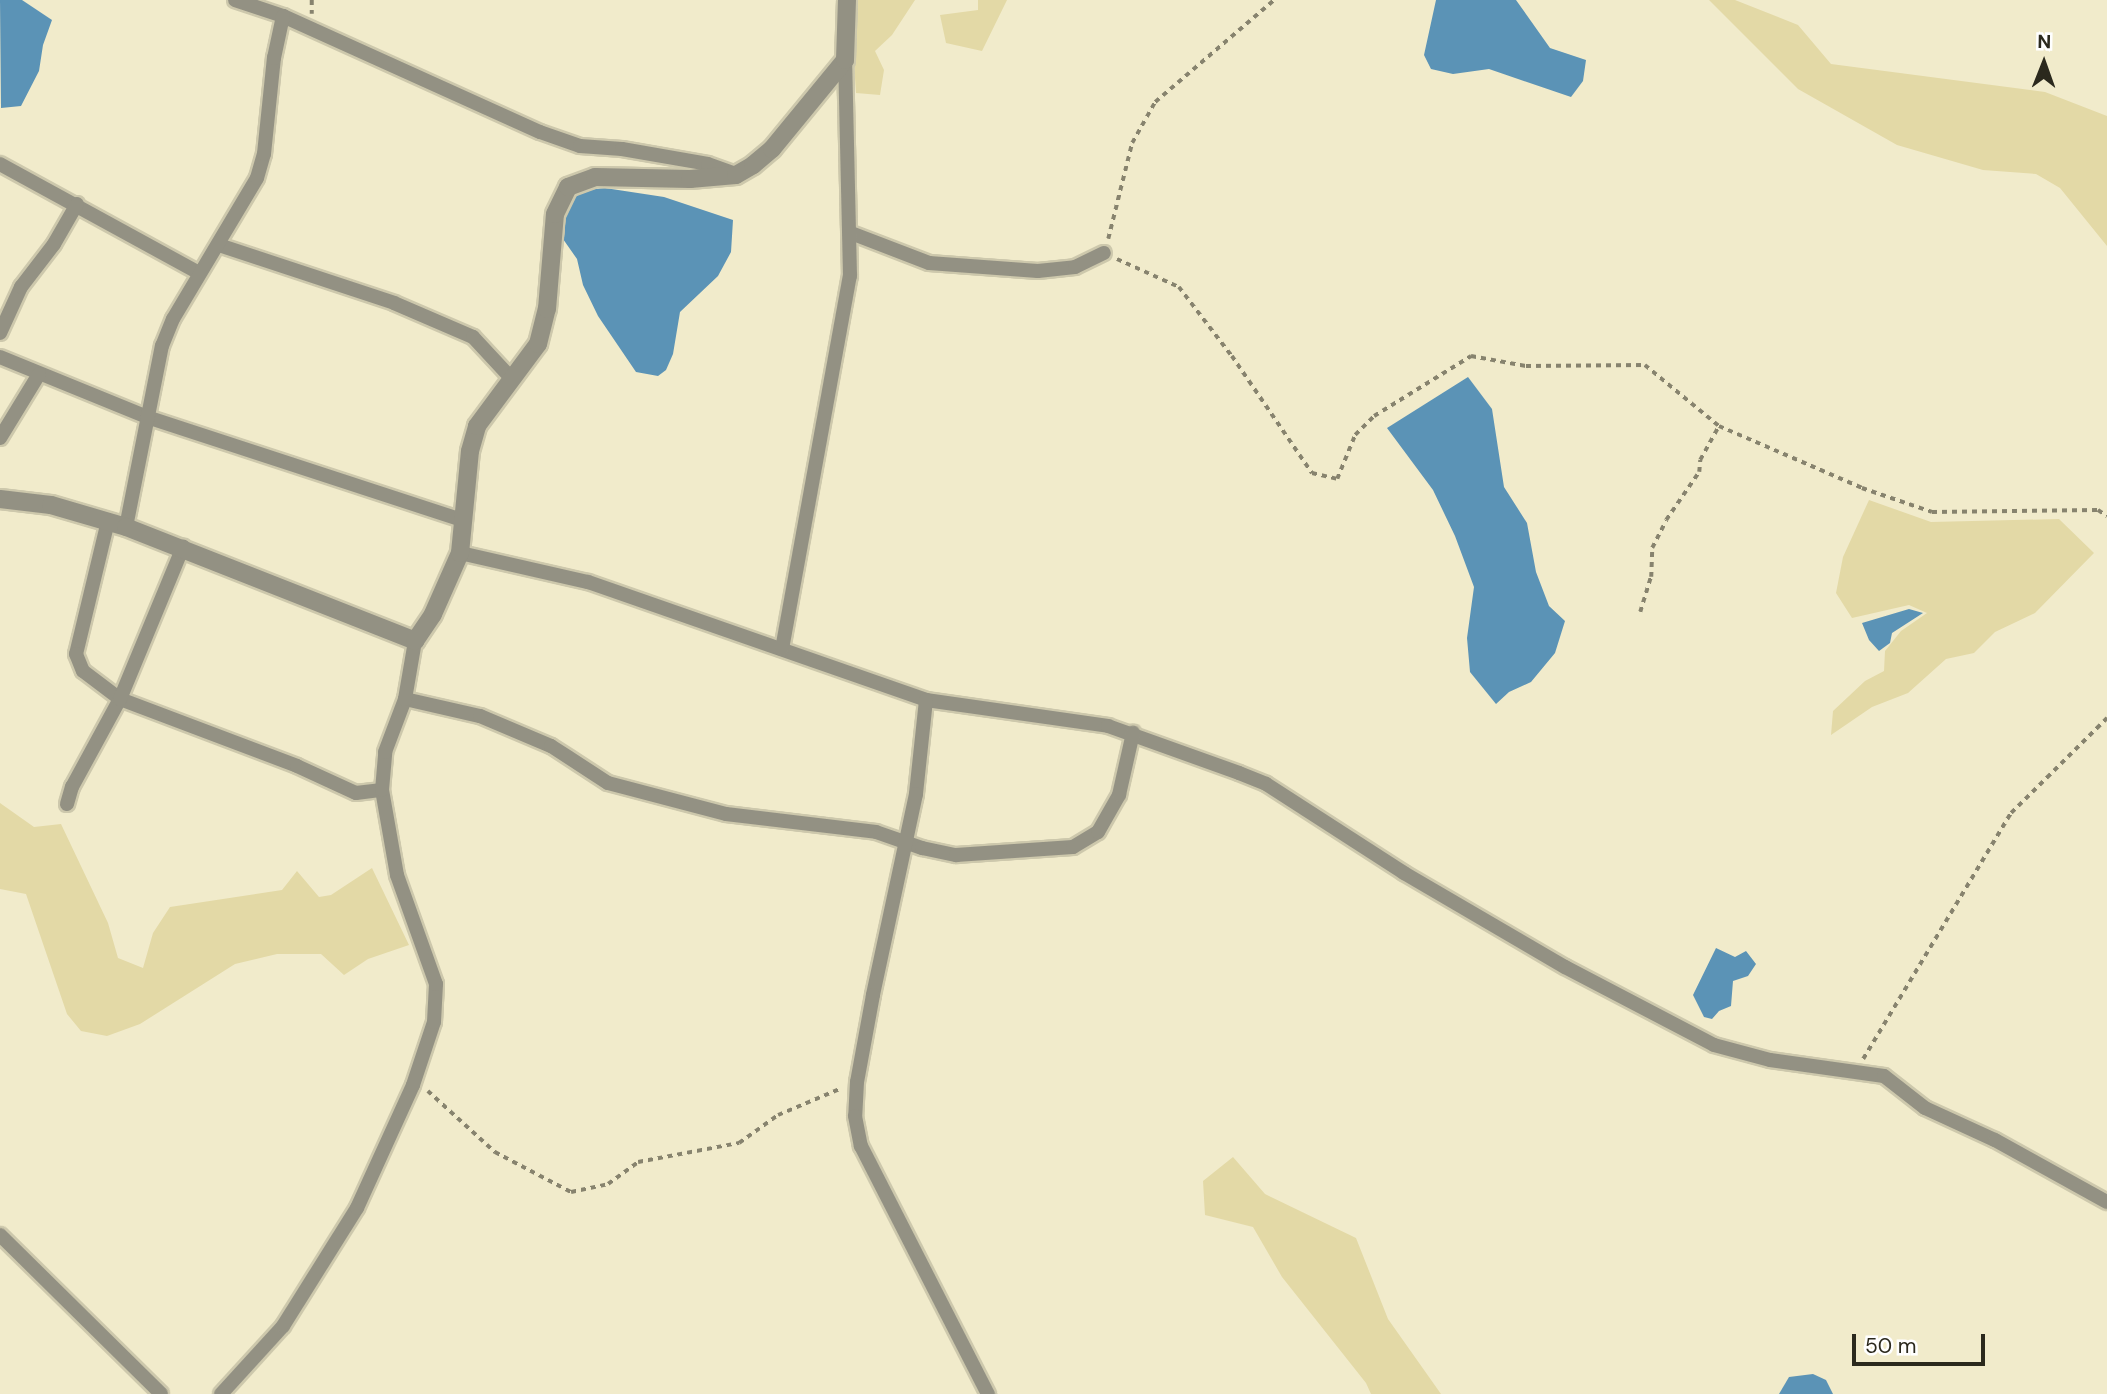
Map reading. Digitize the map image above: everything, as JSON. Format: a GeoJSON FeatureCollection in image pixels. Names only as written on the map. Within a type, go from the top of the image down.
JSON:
{"type":"FeatureCollection","features":[{"type":"Feature","properties":{"kind":"street"},"geometry":{"type":"LineString","coordinates":[[234,0],[284,16],[540,132],[580,146],[622,149],[708,164],[736,175]]}},
{"type":"Feature","properties":{"kind":"street"},"geometry":{"type":"LineString","coordinates":[[782,649],[844,323],[850,276],[845,60],[847,0]]}},
{"type":"Feature","properties":{"kind":"street"},"geometry":{"type":"LineString","coordinates":[[126,527],[162,346],[173,318],[257,178],[264,154],[274,58],[284,16]]}},
{"type":"Feature","properties":{"kind":"street"},"geometry":{"type":"LineString","coordinates":[[222,1394],[283,1326],[358,1208],[413,1085],[434,1022],[436,984],[397,875],[382,790],[385,752],[405,699],[415,641],[433,614],[460,553],[470,451],[477,426],[538,344],[547,309],[555,214],[568,187],[595,177],[690,178],[736,175],[772,149],[845,60]]}},
{"type":"Feature","properties":{"kind":"street"},"geometry":{"type":"LineString","coordinates":[[0,164],[199,273]]}},
{"type":"Feature","properties":{"kind":"street"},"geometry":{"type":"LineString","coordinates":[[0,333],[21,287],[54,244],[77,204]]}},
{"type":"Feature","properties":{"kind":"street"},"geometry":{"type":"LineString","coordinates":[[851,233],[929,263],[1038,271],[1075,267],[1104,253]]}},
{"type":"Feature","properties":{"kind":"street"},"geometry":{"type":"LineString","coordinates":[[219,245],[356,289],[473,337],[511,378]]}},
{"type":"Feature","properties":{"kind":"street"},"geometry":{"type":"LineString","coordinates":[[0,357],[146,417],[463,520]]}},
{"type":"Feature","properties":{"kind":"street"},"geometry":{"type":"LineString","coordinates":[[0,438],[39,374]]}},
{"type":"Feature","properties":{"kind":"street"},"geometry":{"type":"LineString","coordinates":[[0,499],[51,505],[126,527],[183,547],[415,641]]}},
{"type":"Feature","properties":{"kind":"street"},"geometry":{"type":"LineString","coordinates":[[108,522],[76,654],[83,671],[120,699],[297,766],[356,793],[382,790]]}},
{"type":"Feature","properties":{"kind":"street"},"geometry":{"type":"LineString","coordinates":[[67,804],[72,787],[120,699],[183,547]]}},
{"type":"Feature","properties":{"kind":"street"},"geometry":{"type":"LineString","coordinates":[[460,553],[589,582],[926,700],[1108,726],[1266,784],[1404,873],[1496,927],[1714,1045],[1770,1060],[1857,1070],[1884,1076],[1925,1108],[1994,1139],[2107,1202]]}},
{"type":"Feature","properties":{"kind":"street"},"geometry":{"type":"LineString","coordinates":[[405,699],[480,716],[551,746],[608,783],[726,814],[876,832],[956,855],[1073,847],[1098,832],[1119,795],[1133,733]]}},
{"type":"Feature","properties":{"kind":"street"},"geometry":{"type":"LineString","coordinates":[[926,700],[907,843],[857,1082],[855,1116],[862,1146],[988,1394]]}},
{"type":"Feature","properties":{"kind":"street"},"geometry":{"type":"LineString","coordinates":[[0,1235],[161,1394]]}},
{"type":"Feature","properties":{"kind":"path"},"geometry":{"type":"LineString","coordinates":[[1274,0],[1155,102],[1132,143],[1127,172],[1104,253],[1179,287],[1232,356],[1312,473],[1337,479],[1355,435],[1374,416],[1471,356],[1526,366],[1645,365],[1719,426],[1861,488],[1932,512],[2098,510],[2107,516]]}},
{"type":"Feature","properties":{"kind":"path"},"geometry":{"type":"LineString","coordinates":[[1640,612],[1651,577],[1652,548],[1666,520],[1699,472],[1700,460],[1719,426]]}},
{"type":"Feature","properties":{"kind":"path"},"geometry":{"type":"LineString","coordinates":[[1857,1070],[2011,813],[2107,718]]}},
{"type":"Feature","properties":{"kind":"path"},"geometry":{"type":"LineString","coordinates":[[413,1085],[429,1091],[495,1152],[571,1192],[608,1184],[638,1162],[739,1143],[778,1115],[857,1082]]}},
{"type":"Feature","properties":{"kind":"shaded area"},"geometry":{"type":"Polygon","coordinates":[[[857,0],[915,0],[892,35],[875,51],[884,70],[880,95],[856,93],[854,62],[857,0]]]}},
{"type":"Feature","properties":{"kind":"shaded area"},"geometry":{"type":"Polygon","coordinates":[[[978,0],[1007,0],[982,51],[946,43],[940,15],[978,10],[978,0]]]}},
{"type":"Feature","properties":{"kind":"shaded area"},"geometry":{"type":"Polygon","coordinates":[[[1709,0],[1735,0],[1798,25],[1831,64],[2045,92],[2107,116],[2107,246],[2060,188],[2036,174],[1983,170],[1897,145],[1798,89],[1709,0]]]}},
{"type":"Feature","properties":{"kind":"shaded area"},"geometry":{"type":"Polygon","coordinates":[[[1869,500],[1931,522],[2059,519],[2094,553],[2035,613],[1995,632],[1974,653],[1946,659],[1908,693],[1872,707],[1831,735],[1833,711],[1865,681],[1884,671],[1885,651],[1901,631],[1927,613],[1909,605],[1852,618],[1836,593],[1843,557],[1869,500]]]}},
{"type":"Feature","properties":{"kind":"shaded area"},"geometry":{"type":"Polygon","coordinates":[[[0,803],[34,827],[61,824],[108,923],[118,958],[143,968],[153,933],[170,907],[282,890],[297,871],[319,897],[331,895],[372,868],[409,945],[368,959],[344,975],[321,954],[277,954],[235,964],[140,1024],[107,1036],[81,1031],[67,1014],[26,894],[0,889],[0,803]]]}},
{"type":"Feature","properties":{"kind":"shaded area"},"geometry":{"type":"Polygon","coordinates":[[[1233,1157],[1265,1194],[1356,1238],[1388,1319],[1441,1394],[1371,1394],[1366,1383],[1282,1277],[1253,1227],[1205,1215],[1203,1181],[1233,1157]]]}},
{"type":"Feature","properties":{"kind":"water"},"geometry":{"type":"Polygon","coordinates":[[[0,0],[22,0],[52,20],[43,45],[39,71],[21,106],[1,108],[0,0]]]}},
{"type":"Feature","properties":{"kind":"water"},"geometry":{"type":"Polygon","coordinates":[[[1436,0],[1516,0],[1550,48],[1586,60],[1583,81],[1571,97],[1489,69],[1453,74],[1431,69],[1424,55],[1436,0]]]}},
{"type":"Feature","properties":{"kind":"water"},"geometry":{"type":"Polygon","coordinates":[[[605,188],[664,197],[733,220],[731,252],[718,276],[680,312],[673,354],[666,370],[658,376],[636,372],[598,316],[583,285],[577,259],[563,239],[566,211],[571,199],[586,190],[605,188]]]}},
{"type":"Feature","properties":{"kind":"water"},"geometry":{"type":"Polygon","coordinates":[[[1468,377],[1492,409],[1504,487],[1527,523],[1536,572],[1549,606],[1565,621],[1555,653],[1531,682],[1509,692],[1496,704],[1470,672],[1467,638],[1474,587],[1455,536],[1433,490],[1387,428],[1468,377]]]}},
{"type":"Feature","properties":{"kind":"water"},"geometry":{"type":"Polygon","coordinates":[[[1909,609],[1923,613],[1892,633],[1890,643],[1879,651],[1869,640],[1862,623],[1909,609]]]}},
{"type":"Feature","properties":{"kind":"water"},"geometry":{"type":"Polygon","coordinates":[[[1716,948],[1735,957],[1746,951],[1756,964],[1748,976],[1733,981],[1731,1006],[1719,1011],[1712,1019],[1704,1017],[1693,995],[1716,948]]]}},
{"type":"Feature","properties":{"kind":"water"},"geometry":{"type":"Polygon","coordinates":[[[1813,1374],[1826,1380],[1833,1394],[1779,1394],[1789,1377],[1813,1374]]]}}]}
